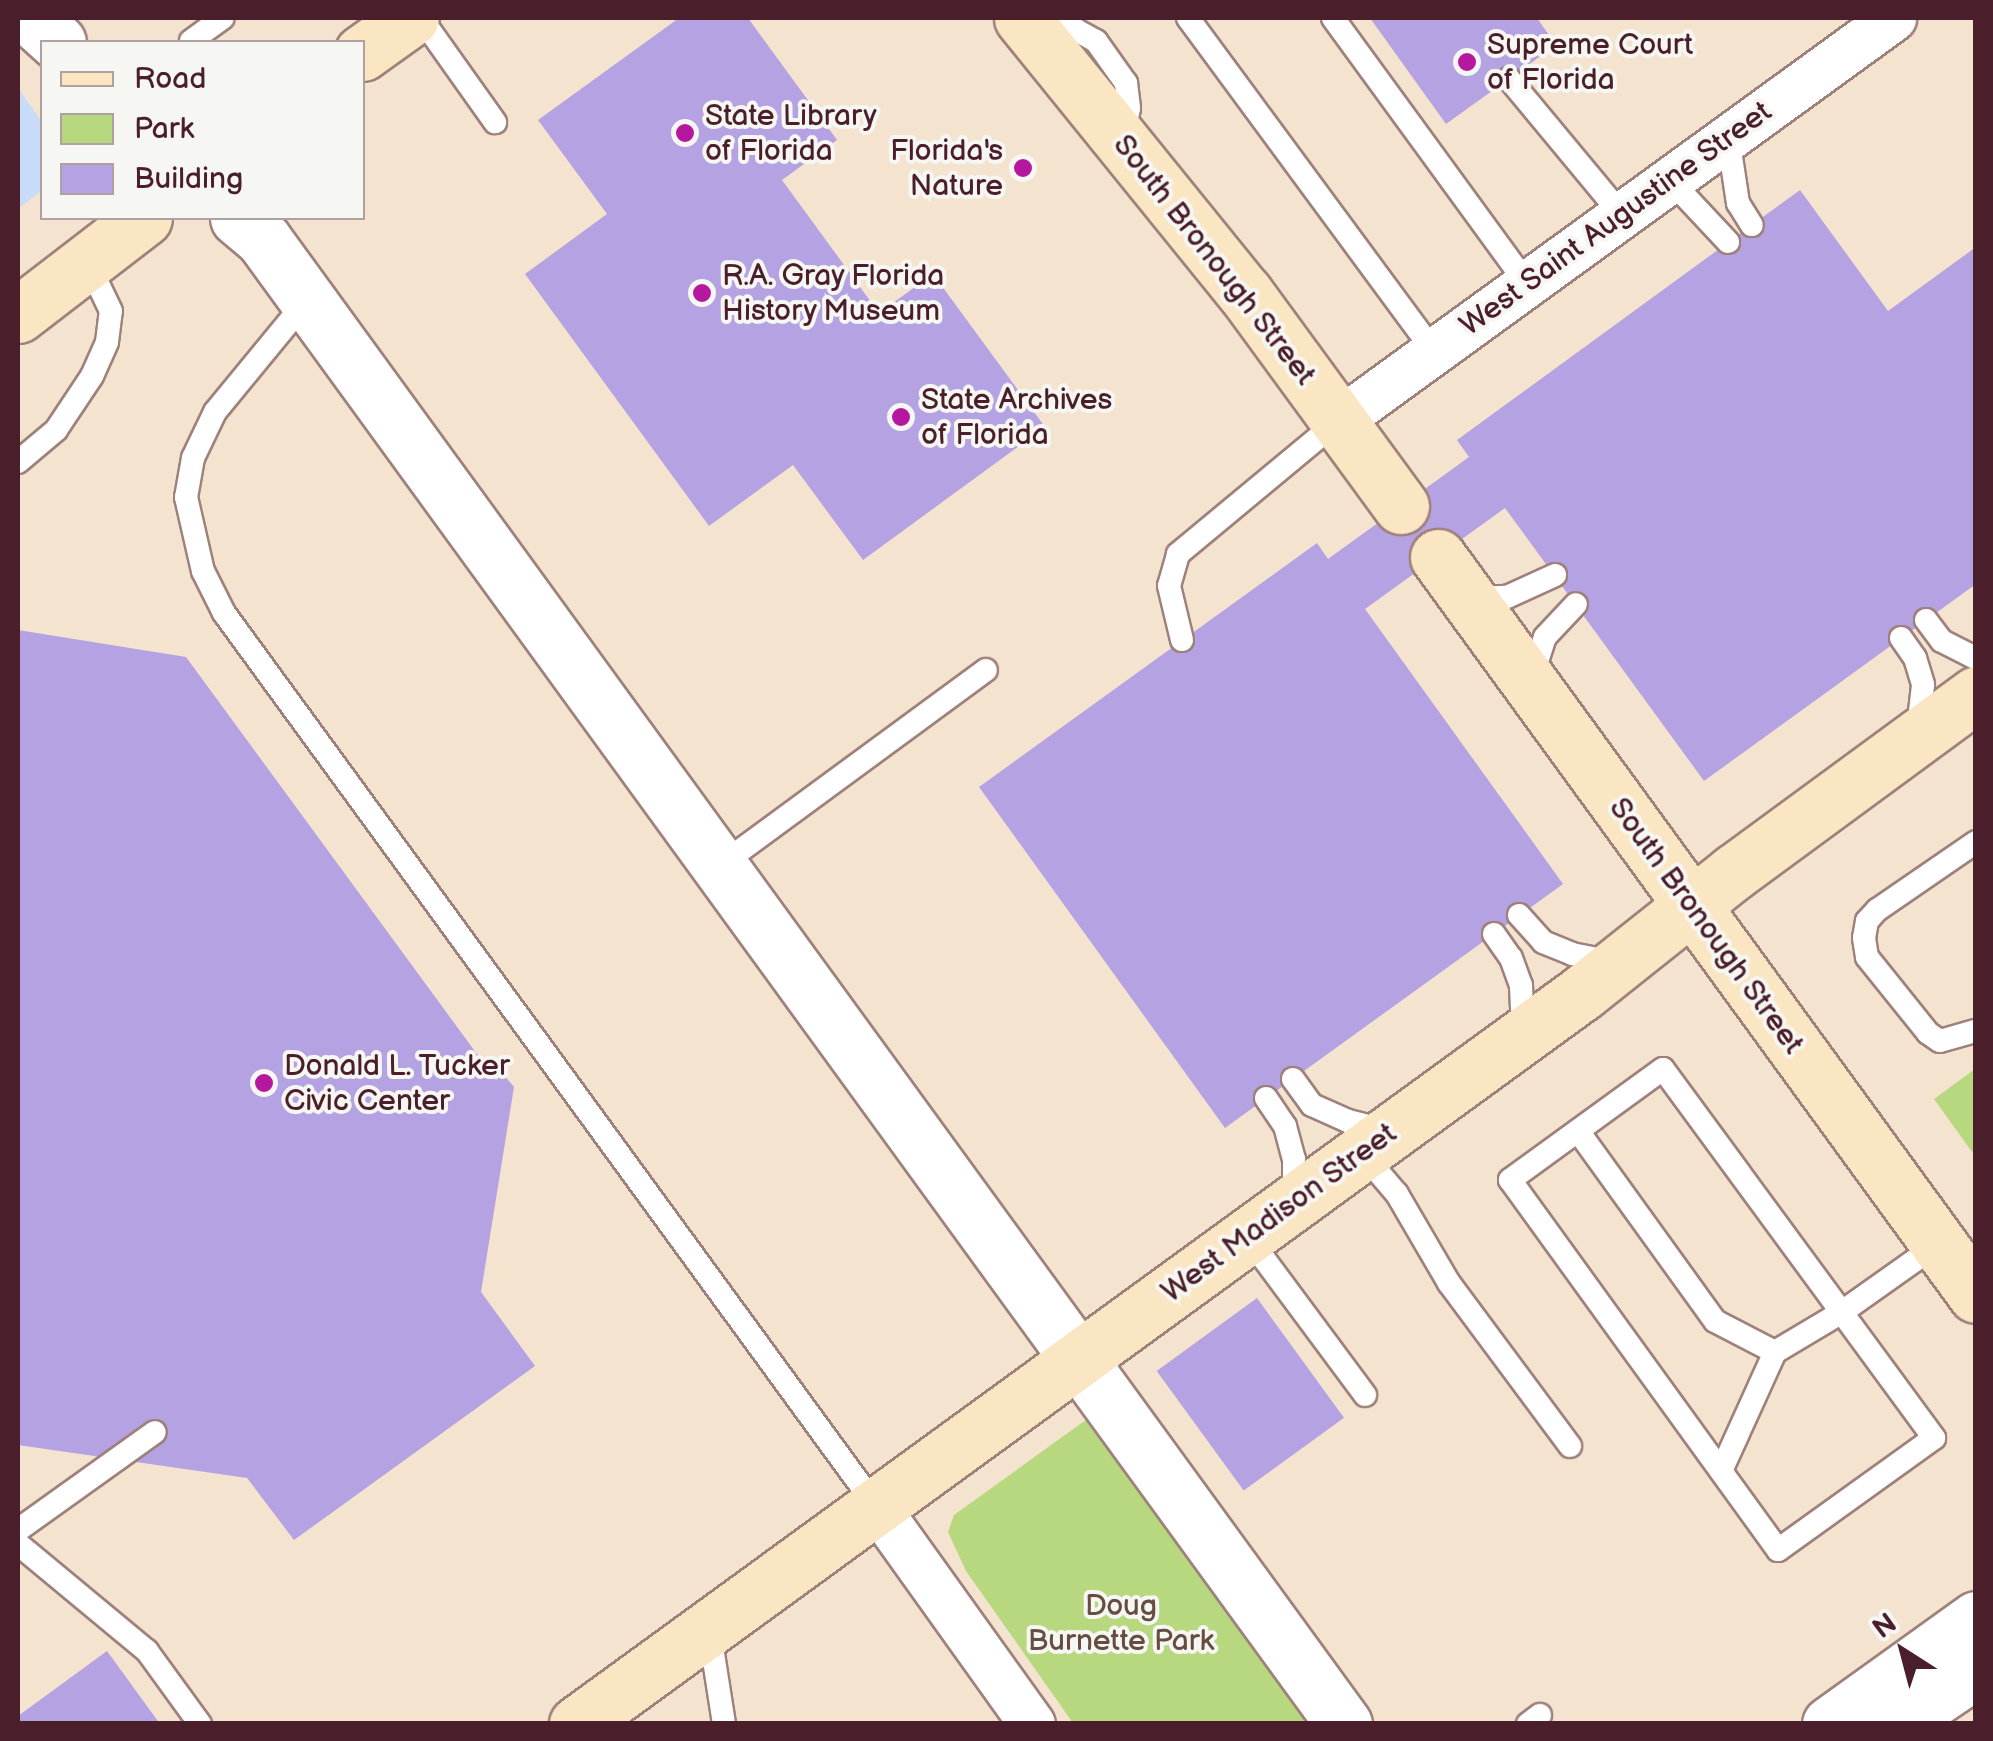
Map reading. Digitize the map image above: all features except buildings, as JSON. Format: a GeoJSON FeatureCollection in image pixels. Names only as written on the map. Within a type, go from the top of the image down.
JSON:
{"type":"FeatureCollection","features":[{"type":"Feature","properties":{"kind":"main road"},"geometry":{"type":"LineString","coordinates":[[365,51],[412,18]]}},
{"type":"Feature","properties":{"kind":"main road","name":"South Bronough Street"},"geometry":{"type":"LineString","coordinates":[[1029,26],[1245,293],[1401,506]]}},
{"type":"Feature","properties":{"kind":"main road"},"geometry":{"type":"LineString","coordinates":[[18,315],[142,220]]}},
{"type":"Feature","properties":{"kind":"main road","name":"South Bronough Street"},"geometry":{"type":"LineString","coordinates":[[1452,578],[1976,1296]]}},
{"type":"Feature","properties":{"kind":"main road","name":"West Madison Street"},"geometry":{"type":"LineString","coordinates":[[578,1724],[1524,1035],[1976,694]]}},
{"type":"Feature","properties":{"kind":"street"},"geometry":{"type":"LineString","coordinates":[[31,18],[56,40]]}},
{"type":"Feature","properties":{"kind":"street","name":"West Saint Augustine Street"},"geometry":{"type":"LineString","coordinates":[[1338,422],[1893,18]]}},
{"type":"Feature","properties":{"kind":"street"},"geometry":{"type":"LineString","coordinates":[[240,220],[263,239],[1344,1724]]}},
{"type":"Feature","properties":{"kind":"street"},"geometry":{"type":"LineString","coordinates":[[876,1506],[1032,1724]]}},
{"type":"Feature","properties":{"kind":"street"},"geometry":{"type":"LineString","coordinates":[[1830,1724],[1976,1618]]}},
{"type":"Feature","properties":{"kind":"street"},"geometry":{"type":"LineString","coordinates":[[1896,1724],[1976,1670]]}},
{"type":"Feature","properties":{"kind":"lane"},"geometry":{"type":"LineString","coordinates":[[191,40],[223,18]]}},
{"type":"Feature","properties":{"kind":"lane"},"geometry":{"type":"LineString","coordinates":[[420,18],[496,122]]}},
{"type":"Feature","properties":{"kind":"lane"},"geometry":{"type":"LineString","coordinates":[[1188,18],[1434,352]]}},
{"type":"Feature","properties":{"kind":"lane"},"geometry":{"type":"LineString","coordinates":[[1333,18],[1527,284]]}},
{"type":"Feature","properties":{"kind":"lane"},"geometry":{"type":"LineString","coordinates":[[1509,79],[1622,215]]}},
{"type":"Feature","properties":{"kind":"lane"},"geometry":{"type":"LineString","coordinates":[[1728,137],[1738,203],[1752,225]]}},
{"type":"Feature","properties":{"kind":"lane"},"geometry":{"type":"LineString","coordinates":[[1670,180],[1728,242]]}},
{"type":"Feature","properties":{"kind":"lane"},"geometry":{"type":"LineString","coordinates":[[18,462],[56,430],[92,376],[108,342],[112,311],[88,264]]}},
{"type":"Feature","properties":{"kind":"lane"},"geometry":{"type":"LineString","coordinates":[[307,300],[214,412],[192,458],[186,496],[203,572],[224,613],[876,1506]]}},
{"type":"Feature","properties":{"kind":"lane"},"geometry":{"type":"LineString","coordinates":[[1182,640],[1168,586],[1178,554],[1338,422]]}},
{"type":"Feature","properties":{"kind":"lane"},"geometry":{"type":"LineString","coordinates":[[1452,578],[1507,597],[1555,575]]}},
{"type":"Feature","properties":{"kind":"lane"},"geometry":{"type":"LineString","coordinates":[[1530,684],[1545,637],[1576,604]]}},
{"type":"Feature","properties":{"kind":"lane"},"geometry":{"type":"LineString","coordinates":[[1926,620],[1942,640],[1976,658]]}},
{"type":"Feature","properties":{"kind":"lane"},"geometry":{"type":"LineString","coordinates":[[1901,638],[1915,658],[1923,685],[1917,737]]}},
{"type":"Feature","properties":{"kind":"lane"},"geometry":{"type":"LineString","coordinates":[[719,866],[986,670]]}},
{"type":"Feature","properties":{"kind":"lane"},"geometry":{"type":"LineString","coordinates":[[1976,842],[1877,910],[1867,921],[1864,938],[1868,957],[1928,1033],[1940,1041],[1976,1031]]}},
{"type":"Feature","properties":{"kind":"lane"},"geometry":{"type":"LineString","coordinates":[[1520,915],[1543,942],[1572,954],[1620,964]]}},
{"type":"Feature","properties":{"kind":"lane"},"geometry":{"type":"LineString","coordinates":[[1494,934],[1511,958],[1521,985],[1524,1035]]}},
{"type":"Feature","properties":{"kind":"lane"},"geometry":{"type":"LineString","coordinates":[[1664,1069],[1842,1312],[1934,1438],[1778,1550],[1510,1180],[1664,1069]]}},
{"type":"Feature","properties":{"kind":"lane"},"geometry":{"type":"LineString","coordinates":[[1292,1079],[1312,1105],[1348,1121],[1376,1142],[1397,1194],[1448,1283],[1570,1446]]}},
{"type":"Feature","properties":{"kind":"lane"},"geometry":{"type":"LineString","coordinates":[[1266,1098],[1284,1126],[1294,1160],[1294,1202]]}},
{"type":"Feature","properties":{"kind":"lane"},"geometry":{"type":"LineString","coordinates":[[1578,1131],[1715,1322],[1775,1352]]}},
{"type":"Feature","properties":{"kind":"lane"},"geometry":{"type":"LineString","coordinates":[[1247,1236],[1365,1396]]}},
{"type":"Feature","properties":{"kind":"lane"},"geometry":{"type":"LineString","coordinates":[[1721,1471],[1775,1352],[1842,1312],[1938,1244]]}},
{"type":"Feature","properties":{"kind":"lane"},"geometry":{"type":"LineString","coordinates":[[18,1530],[155,1432]]}},
{"type":"Feature","properties":{"kind":"lane"},"geometry":{"type":"LineString","coordinates":[[18,1544],[147,1650],[200,1724]]}},
{"type":"Feature","properties":{"kind":"lane"},"geometry":{"type":"LineString","coordinates":[[709,1628],[724,1724]]}},
{"type":"Feature","properties":{"kind":"shaded area"},"geometry":{"type":"Polygon","coordinates":[[[18,88],[40,119],[40,192],[18,209],[18,88]]]}},
{"type":"Feature","properties":{"kind":"green space"},"geometry":{"type":"Polygon","coordinates":[[[1975,1069],[1975,1156],[1934,1099],[1975,1069]]]}},
{"type":"Feature","properties":{"kind":"green space","name":"Doug Burnette Park"},"geometry":{"type":"Polygon","coordinates":[[[1090,1417],[1315,1723],[1073,1723],[966,1571],[948,1532],[954,1515],[1090,1417]]]}},
{"type":"Feature","properties":{"kind":"place","name":"Supreme Court of Florida"},"geometry":{"type":"Point","coordinates":[1467,62]}},
{"type":"Feature","properties":{"kind":"place","name":"State Library of Florida"},"geometry":{"type":"Point","coordinates":[685,133]}},
{"type":"Feature","properties":{"kind":"place","name":"Florida's Nature"},"geometry":{"type":"Point","coordinates":[1023,168]}},
{"type":"Feature","properties":{"kind":"place","name":"R.A. Gray Florida History Museum"},"geometry":{"type":"Point","coordinates":[702,293]}},
{"type":"Feature","properties":{"kind":"place","name":"State Archives of Florida"},"geometry":{"type":"Point","coordinates":[901,417]}},
{"type":"Feature","properties":{"kind":"place","name":"Donald L. Tucker Civic Center"},"geometry":{"type":"Point","coordinates":[264,1083]}}]}
